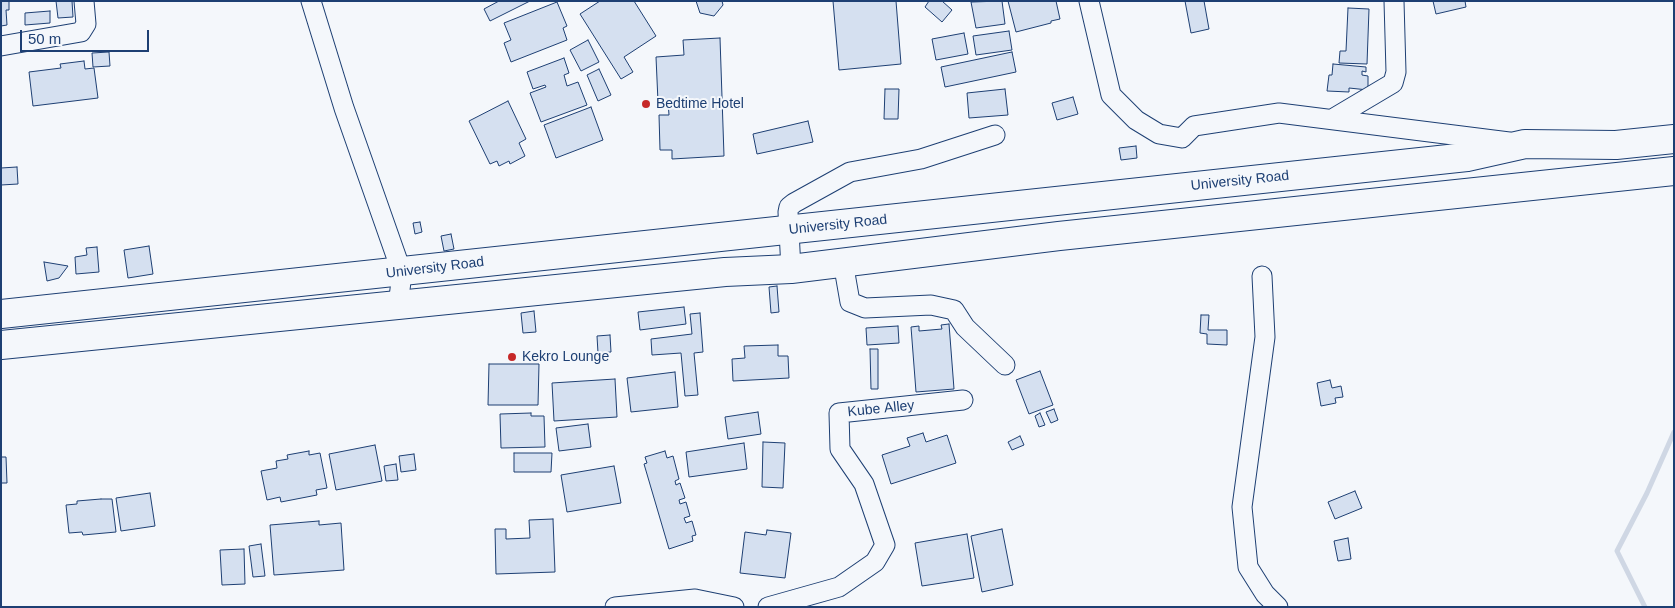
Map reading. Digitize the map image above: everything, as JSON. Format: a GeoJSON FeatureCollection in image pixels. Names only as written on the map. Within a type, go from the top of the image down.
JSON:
{"type":"FeatureCollection","features":[{"type":"Feature","properties":{"kind":"highway","name":"University Road"},"geometry":{"type":"LineString","coordinates":[[1,314],[1467,157],[1525,144],[1616,145],[1674,139]]}},
{"type":"Feature","properties":{"kind":"highway"},"geometry":{"type":"LineString","coordinates":[[1,344],[725,272],[791,269],[1059,236],[1674,171]]}},
{"type":"Feature","properties":{"kind":"street"},"geometry":{"type":"LineString","coordinates":[[1,46],[81,32],[86,24],[84,1]]}},
{"type":"Feature","properties":{"kind":"street"},"geometry":{"type":"LineString","coordinates":[[311,1],[344,108],[402,272],[398,306]]}},
{"type":"Feature","properties":{"kind":"street"},"geometry":{"type":"LineString","coordinates":[[1089,1],[1111,95],[1136,120],[1159,134],[1182,138],[1194,126],[1279,113],[1334,118],[1415,131],[1525,144]]}},
{"type":"Feature","properties":{"kind":"street"},"geometry":{"type":"LineString","coordinates":[[1334,118],[1393,83],[1396,72],[1394,1]]}},
{"type":"Feature","properties":{"kind":"street"},"geometry":{"type":"LineString","coordinates":[[791,269],[788,230],[790,207],[850,172],[921,159],[995,135]]}},
{"type":"Feature","properties":{"kind":"street"},"geometry":{"type":"LineString","coordinates":[[843,262],[850,302],[865,308],[931,304],[954,310],[965,327],[1004,364]]}},
{"type":"Feature","properties":{"kind":"street"},"geometry":{"type":"LineString","coordinates":[[1262,276],[1265,337],[1242,507],[1248,567],[1265,594],[1278,607]]}},
{"type":"Feature","properties":{"kind":"street","name":"Kube Alley"},"geometry":{"type":"LineString","coordinates":[[768,607],[839,586],[876,562],[885,545],[864,484],[840,449],[839,413],[963,400]]}},
{"type":"Feature","properties":{"kind":"street"},"geometry":{"type":"LineString","coordinates":[[616,607],[698,603],[734,607]]}},
{"type":"Feature","properties":{"kind":"building"},"geometry":{"type":"Polygon","coordinates":[[[1,1],[9,1],[9,10],[6,10],[7,25],[1,26],[1,1]]]}},
{"type":"Feature","properties":{"kind":"building"},"geometry":{"type":"Polygon","coordinates":[[[56,1],[72,1],[73,17],[58,18],[56,1]]]}},
{"type":"Feature","properties":{"kind":"building"},"geometry":{"type":"Polygon","coordinates":[[[499,1],[530,1],[490,21],[484,9],[499,1]]]}},
{"type":"Feature","properties":{"kind":"building"},"geometry":{"type":"Polygon","coordinates":[[[600,1],[634,1],[656,36],[624,57],[633,72],[621,79],[580,14],[600,1]]]}},
{"type":"Feature","properties":{"kind":"building"},"geometry":{"type":"Polygon","coordinates":[[[696,1],[722,1],[723,5],[714,16],[700,13],[696,1]]]}},
{"type":"Feature","properties":{"kind":"building"},"geometry":{"type":"Polygon","coordinates":[[[833,1],[896,1],[901,64],[839,70],[833,1]]]}},
{"type":"Feature","properties":{"kind":"building"},"geometry":{"type":"Polygon","coordinates":[[[929,1],[942,1],[952,10],[942,22],[925,7],[929,1]]]}},
{"type":"Feature","properties":{"kind":"building"},"geometry":{"type":"Polygon","coordinates":[[[1002,1],[1005,24],[976,28],[971,2],[1002,1]]]}},
{"type":"Feature","properties":{"kind":"building"},"geometry":{"type":"Polygon","coordinates":[[[1008,1],[1056,1],[1060,19],[1016,32],[1008,1]]]}},
{"type":"Feature","properties":{"kind":"building"},"geometry":{"type":"Polygon","coordinates":[[[1185,1],[1204,1],[1209,29],[1191,33],[1185,1]]]}},
{"type":"Feature","properties":{"kind":"building"},"geometry":{"type":"Polygon","coordinates":[[[1433,1],[1465,1],[1466,7],[1436,14],[1433,1]]]}},
{"type":"Feature","properties":{"kind":"building"},"geometry":{"type":"Polygon","coordinates":[[[557,2],[567,26],[563,28],[567,40],[511,62],[504,43],[511,40],[504,23],[557,2]]]}},
{"type":"Feature","properties":{"kind":"building"},"geometry":{"type":"Polygon","coordinates":[[[1348,8],[1369,9],[1367,64],[1339,63],[1340,51],[1346,51],[1348,8]]]}},
{"type":"Feature","properties":{"kind":"building"},"geometry":{"type":"Polygon","coordinates":[[[50,11],[50,23],[25,25],[25,13],[50,11]]]}},
{"type":"Feature","properties":{"kind":"building"},"geometry":{"type":"Polygon","coordinates":[[[1009,31],[1012,50],[976,55],[973,36],[1009,31]]]}},
{"type":"Feature","properties":{"kind":"building"},"geometry":{"type":"Polygon","coordinates":[[[964,33],[968,54],[936,60],[932,39],[964,33]]]}},
{"type":"Feature","properties":{"kind":"building"},"geometry":{"type":"Polygon","coordinates":[[[720,38],[724,156],[672,159],[672,150],[660,150],[659,115],[669,115],[668,102],[658,102],[656,57],[684,55],[683,40],[720,38]]]}},
{"type":"Feature","properties":{"kind":"building"},"geometry":{"type":"Polygon","coordinates":[[[588,40],[599,62],[581,71],[570,50],[588,40]]]}},
{"type":"Feature","properties":{"kind":"building"},"geometry":{"type":"Polygon","coordinates":[[[109,52],[110,66],[93,67],[92,53],[109,52]]]}},
{"type":"Feature","properties":{"kind":"building"},"geometry":{"type":"Polygon","coordinates":[[[1012,52],[1016,72],[945,87],[941,67],[1012,52]]]}},
{"type":"Feature","properties":{"kind":"building"},"geometry":{"type":"Polygon","coordinates":[[[564,58],[569,73],[564,75],[567,86],[578,82],[587,105],[541,122],[530,93],[546,87],[545,85],[533,89],[527,72],[564,58]]]}},
{"type":"Feature","properties":{"kind":"building"},"geometry":{"type":"Polygon","coordinates":[[[84,61],[85,69],[94,68],[98,98],[33,106],[29,72],[61,68],[60,64],[84,61]]]}},
{"type":"Feature","properties":{"kind":"building"},"geometry":{"type":"Polygon","coordinates":[[[1333,64],[1366,67],[1366,72],[1362,71],[1362,75],[1368,76],[1368,90],[1349,88],[1349,92],[1327,91],[1329,75],[1332,75],[1333,64]]]}},
{"type":"Feature","properties":{"kind":"building"},"geometry":{"type":"Polygon","coordinates":[[[599,69],[611,95],[598,101],[587,75],[599,69]]]}},
{"type":"Feature","properties":{"kind":"building"},"geometry":{"type":"Polygon","coordinates":[[[885,89],[899,89],[898,119],[884,119],[885,89]]]}},
{"type":"Feature","properties":{"kind":"building"},"geometry":{"type":"Polygon","coordinates":[[[1005,89],[1008,115],[969,118],[967,93],[1005,89]]]}},
{"type":"Feature","properties":{"kind":"building"},"geometry":{"type":"Polygon","coordinates":[[[1073,97],[1078,114],[1057,120],[1052,103],[1073,97]]]}},
{"type":"Feature","properties":{"kind":"building"},"geometry":{"type":"Polygon","coordinates":[[[508,101],[526,139],[519,143],[525,156],[510,164],[509,161],[499,166],[497,161],[490,164],[469,121],[508,101]]]}},
{"type":"Feature","properties":{"kind":"building"},"geometry":{"type":"Polygon","coordinates":[[[591,107],[603,140],[556,158],[544,125],[591,107]]]}},
{"type":"Feature","properties":{"kind":"building"},"geometry":{"type":"Polygon","coordinates":[[[808,121],[813,142],[757,154],[753,134],[808,121]]]}},
{"type":"Feature","properties":{"kind":"building"},"geometry":{"type":"Polygon","coordinates":[[[1136,146],[1137,158],[1121,160],[1119,148],[1136,146]]]}},
{"type":"Feature","properties":{"kind":"building"},"geometry":{"type":"Polygon","coordinates":[[[17,167],[18,184],[1,185],[1,168],[17,167]]]}},
{"type":"Feature","properties":{"kind":"building"},"geometry":{"type":"Polygon","coordinates":[[[420,222],[422,232],[415,234],[413,223],[420,222]]]}},
{"type":"Feature","properties":{"kind":"building"},"geometry":{"type":"Polygon","coordinates":[[[451,234],[454,249],[444,251],[441,236],[451,234]]]}},
{"type":"Feature","properties":{"kind":"building"},"geometry":{"type":"Polygon","coordinates":[[[149,246],[153,274],[128,278],[124,250],[149,246]]]}},
{"type":"Feature","properties":{"kind":"building"},"geometry":{"type":"Polygon","coordinates":[[[97,247],[99,272],[76,274],[75,257],[87,255],[86,248],[97,247]]]}},
{"type":"Feature","properties":{"kind":"building"},"geometry":{"type":"Polygon","coordinates":[[[44,262],[68,266],[59,278],[47,281],[44,262]]]}},
{"type":"Feature","properties":{"kind":"building"},"geometry":{"type":"Polygon","coordinates":[[[777,286],[779,312],[771,313],[769,287],[777,286]]]}},
{"type":"Feature","properties":{"kind":"building"},"geometry":{"type":"Polygon","coordinates":[[[684,307],[686,324],[640,330],[638,312],[684,307]]]}},
{"type":"Feature","properties":{"kind":"building"},"geometry":{"type":"Polygon","coordinates":[[[534,311],[536,332],[523,333],[521,313],[534,311]]]}},
{"type":"Feature","properties":{"kind":"building"},"geometry":{"type":"Polygon","coordinates":[[[700,313],[703,352],[694,353],[698,395],[685,396],[681,353],[652,355],[651,339],[692,334],[690,314],[700,313]]]}},
{"type":"Feature","properties":{"kind":"building"},"geometry":{"type":"Polygon","coordinates":[[[1201,315],[1209,315],[1208,330],[1227,330],[1227,345],[1207,344],[1207,334],[1200,333],[1201,315]]]}},
{"type":"Feature","properties":{"kind":"building"},"geometry":{"type":"Polygon","coordinates":[[[949,324],[954,389],[916,392],[911,327],[919,326],[919,331],[942,329],[941,325],[949,324]]]}},
{"type":"Feature","properties":{"kind":"building"},"geometry":{"type":"Polygon","coordinates":[[[898,326],[899,343],[867,345],[866,328],[898,326]]]}},
{"type":"Feature","properties":{"kind":"building"},"geometry":{"type":"Polygon","coordinates":[[[610,335],[611,352],[598,353],[597,336],[610,335]]]}},
{"type":"Feature","properties":{"kind":"building"},"geometry":{"type":"Polygon","coordinates":[[[778,345],[778,356],[788,356],[789,378],[733,381],[732,359],[745,358],[744,346],[778,345]]]}},
{"type":"Feature","properties":{"kind":"building"},"geometry":{"type":"Polygon","coordinates":[[[870,349],[878,349],[878,389],[871,389],[870,349]]]}},
{"type":"Feature","properties":{"kind":"building"},"geometry":{"type":"Polygon","coordinates":[[[489,364],[539,364],[538,405],[488,405],[489,364]]]}},
{"type":"Feature","properties":{"kind":"building"},"geometry":{"type":"Polygon","coordinates":[[[1040,371],[1053,405],[1029,414],[1016,380],[1040,371]]]}},
{"type":"Feature","properties":{"kind":"building"},"geometry":{"type":"Polygon","coordinates":[[[675,372],[678,407],[631,412],[627,378],[675,372]]]}},
{"type":"Feature","properties":{"kind":"building"},"geometry":{"type":"Polygon","coordinates":[[[615,379],[617,417],[554,421],[552,383],[615,379]]]}},
{"type":"Feature","properties":{"kind":"building"},"geometry":{"type":"Polygon","coordinates":[[[1330,380],[1332,388],[1341,386],[1343,397],[1335,398],[1336,403],[1321,406],[1317,383],[1330,380]]]}},
{"type":"Feature","properties":{"kind":"building"},"geometry":{"type":"Polygon","coordinates":[[[1054,409],[1058,420],[1051,423],[1046,412],[1054,409]]]}},
{"type":"Feature","properties":{"kind":"building"},"geometry":{"type":"Polygon","coordinates":[[[758,412],[761,434],[728,439],[725,417],[758,412]]]}},
{"type":"Feature","properties":{"kind":"building"},"geometry":{"type":"Polygon","coordinates":[[[531,413],[531,416],[544,416],[545,447],[501,448],[500,414],[531,413]]]}},
{"type":"Feature","properties":{"kind":"building"},"geometry":{"type":"Polygon","coordinates":[[[1040,413],[1045,425],[1039,427],[1035,416],[1040,413]]]}},
{"type":"Feature","properties":{"kind":"building"},"geometry":{"type":"Polygon","coordinates":[[[588,424],[591,447],[559,451],[556,428],[588,424]]]}},
{"type":"Feature","properties":{"kind":"building"},"geometry":{"type":"Polygon","coordinates":[[[923,433],[926,442],[947,435],[956,463],[891,484],[882,455],[910,446],[907,438],[923,433]]]}},
{"type":"Feature","properties":{"kind":"building"},"geometry":{"type":"Polygon","coordinates":[[[1020,436],[1024,445],[1012,450],[1008,442],[1020,436]]]}},
{"type":"Feature","properties":{"kind":"building"},"geometry":{"type":"Polygon","coordinates":[[[763,442],[785,443],[783,488],[762,487],[763,442]]]}},
{"type":"Feature","properties":{"kind":"building"},"geometry":{"type":"Polygon","coordinates":[[[744,443],[747,469],[689,477],[686,452],[744,443]]]}},
{"type":"Feature","properties":{"kind":"building"},"geometry":{"type":"Polygon","coordinates":[[[375,445],[382,481],[336,490],[329,454],[375,445]]]}},
{"type":"Feature","properties":{"kind":"building"},"geometry":{"type":"Polygon","coordinates":[[[309,451],[309,455],[320,453],[327,488],[316,490],[317,495],[281,502],[280,497],[267,500],[261,471],[277,468],[276,461],[288,459],[287,455],[309,451]]]}},
{"type":"Feature","properties":{"kind":"building"},"geometry":{"type":"Polygon","coordinates":[[[665,451],[667,458],[673,456],[679,479],[675,481],[676,485],[680,483],[685,498],[679,500],[680,504],[686,502],[690,516],[684,518],[686,523],[692,521],[696,535],[692,536],[693,541],[669,549],[644,464],[647,463],[645,457],[665,451]]]}},
{"type":"Feature","properties":{"kind":"building"},"geometry":{"type":"Polygon","coordinates":[[[514,453],[552,453],[551,472],[514,472],[514,453]]]}},
{"type":"Feature","properties":{"kind":"building"},"geometry":{"type":"Polygon","coordinates":[[[414,454],[416,470],[401,472],[399,456],[414,454]]]}},
{"type":"Feature","properties":{"kind":"building"},"geometry":{"type":"Polygon","coordinates":[[[1,457],[6,457],[7,483],[1,483],[1,457]]]}},
{"type":"Feature","properties":{"kind":"building"},"geometry":{"type":"Polygon","coordinates":[[[396,464],[398,480],[386,481],[384,466],[396,464]]]}},
{"type":"Feature","properties":{"kind":"building"},"geometry":{"type":"Polygon","coordinates":[[[614,466],[621,503],[567,512],[561,475],[614,466]]]}},
{"type":"Feature","properties":{"kind":"building"},"geometry":{"type":"Polygon","coordinates":[[[1355,491],[1362,508],[1335,519],[1328,502],[1355,491]]]}},
{"type":"Feature","properties":{"kind":"building"},"geometry":{"type":"Polygon","coordinates":[[[150,493],[155,526],[121,531],[116,498],[150,493]]]}},
{"type":"Feature","properties":{"kind":"building"},"geometry":{"type":"Polygon","coordinates":[[[112,499],[116,532],[83,535],[82,532],[69,533],[66,505],[77,504],[77,501],[112,499]]]}},
{"type":"Feature","properties":{"kind":"building"},"geometry":{"type":"Polygon","coordinates":[[[553,519],[555,572],[496,574],[495,529],[506,529],[506,539],[530,538],[529,520],[553,519]]]}},
{"type":"Feature","properties":{"kind":"building"},"geometry":{"type":"Polygon","coordinates":[[[319,521],[319,525],[341,523],[344,570],[274,575],[270,525],[319,521]]]}},
{"type":"Feature","properties":{"kind":"building"},"geometry":{"type":"Polygon","coordinates":[[[1002,529],[1013,585],[982,592],[971,536],[1002,529]]]}},
{"type":"Feature","properties":{"kind":"building"},"geometry":{"type":"Polygon","coordinates":[[[767,530],[791,533],[785,578],[740,573],[745,532],[766,535],[767,530]]]}},
{"type":"Feature","properties":{"kind":"building"},"geometry":{"type":"Polygon","coordinates":[[[967,534],[974,578],[922,586],[915,543],[967,534]]]}},
{"type":"Feature","properties":{"kind":"building"},"geometry":{"type":"Polygon","coordinates":[[[1348,538],[1351,559],[1338,561],[1334,541],[1348,538]]]}},
{"type":"Feature","properties":{"kind":"building"},"geometry":{"type":"Polygon","coordinates":[[[261,544],[265,576],[253,577],[249,546],[261,544]]]}},
{"type":"Feature","properties":{"kind":"building"},"geometry":{"type":"Polygon","coordinates":[[[244,549],[245,584],[222,585],[220,550],[244,549]]]}},
{"type":"Feature","properties":{"kind":"waterway"},"geometry":{"type":"LineString","coordinates":[[1645,607],[1617,551],[1647,493],[1674,432]]}},
{"type":"Feature","properties":{"kind":"place","name":"Bedtime Hotel"},"geometry":{"type":"Point","coordinates":[646,104]}},
{"type":"Feature","properties":{"kind":"place","name":"Kekro Lounge"},"geometry":{"type":"Point","coordinates":[512,357]}}]}
